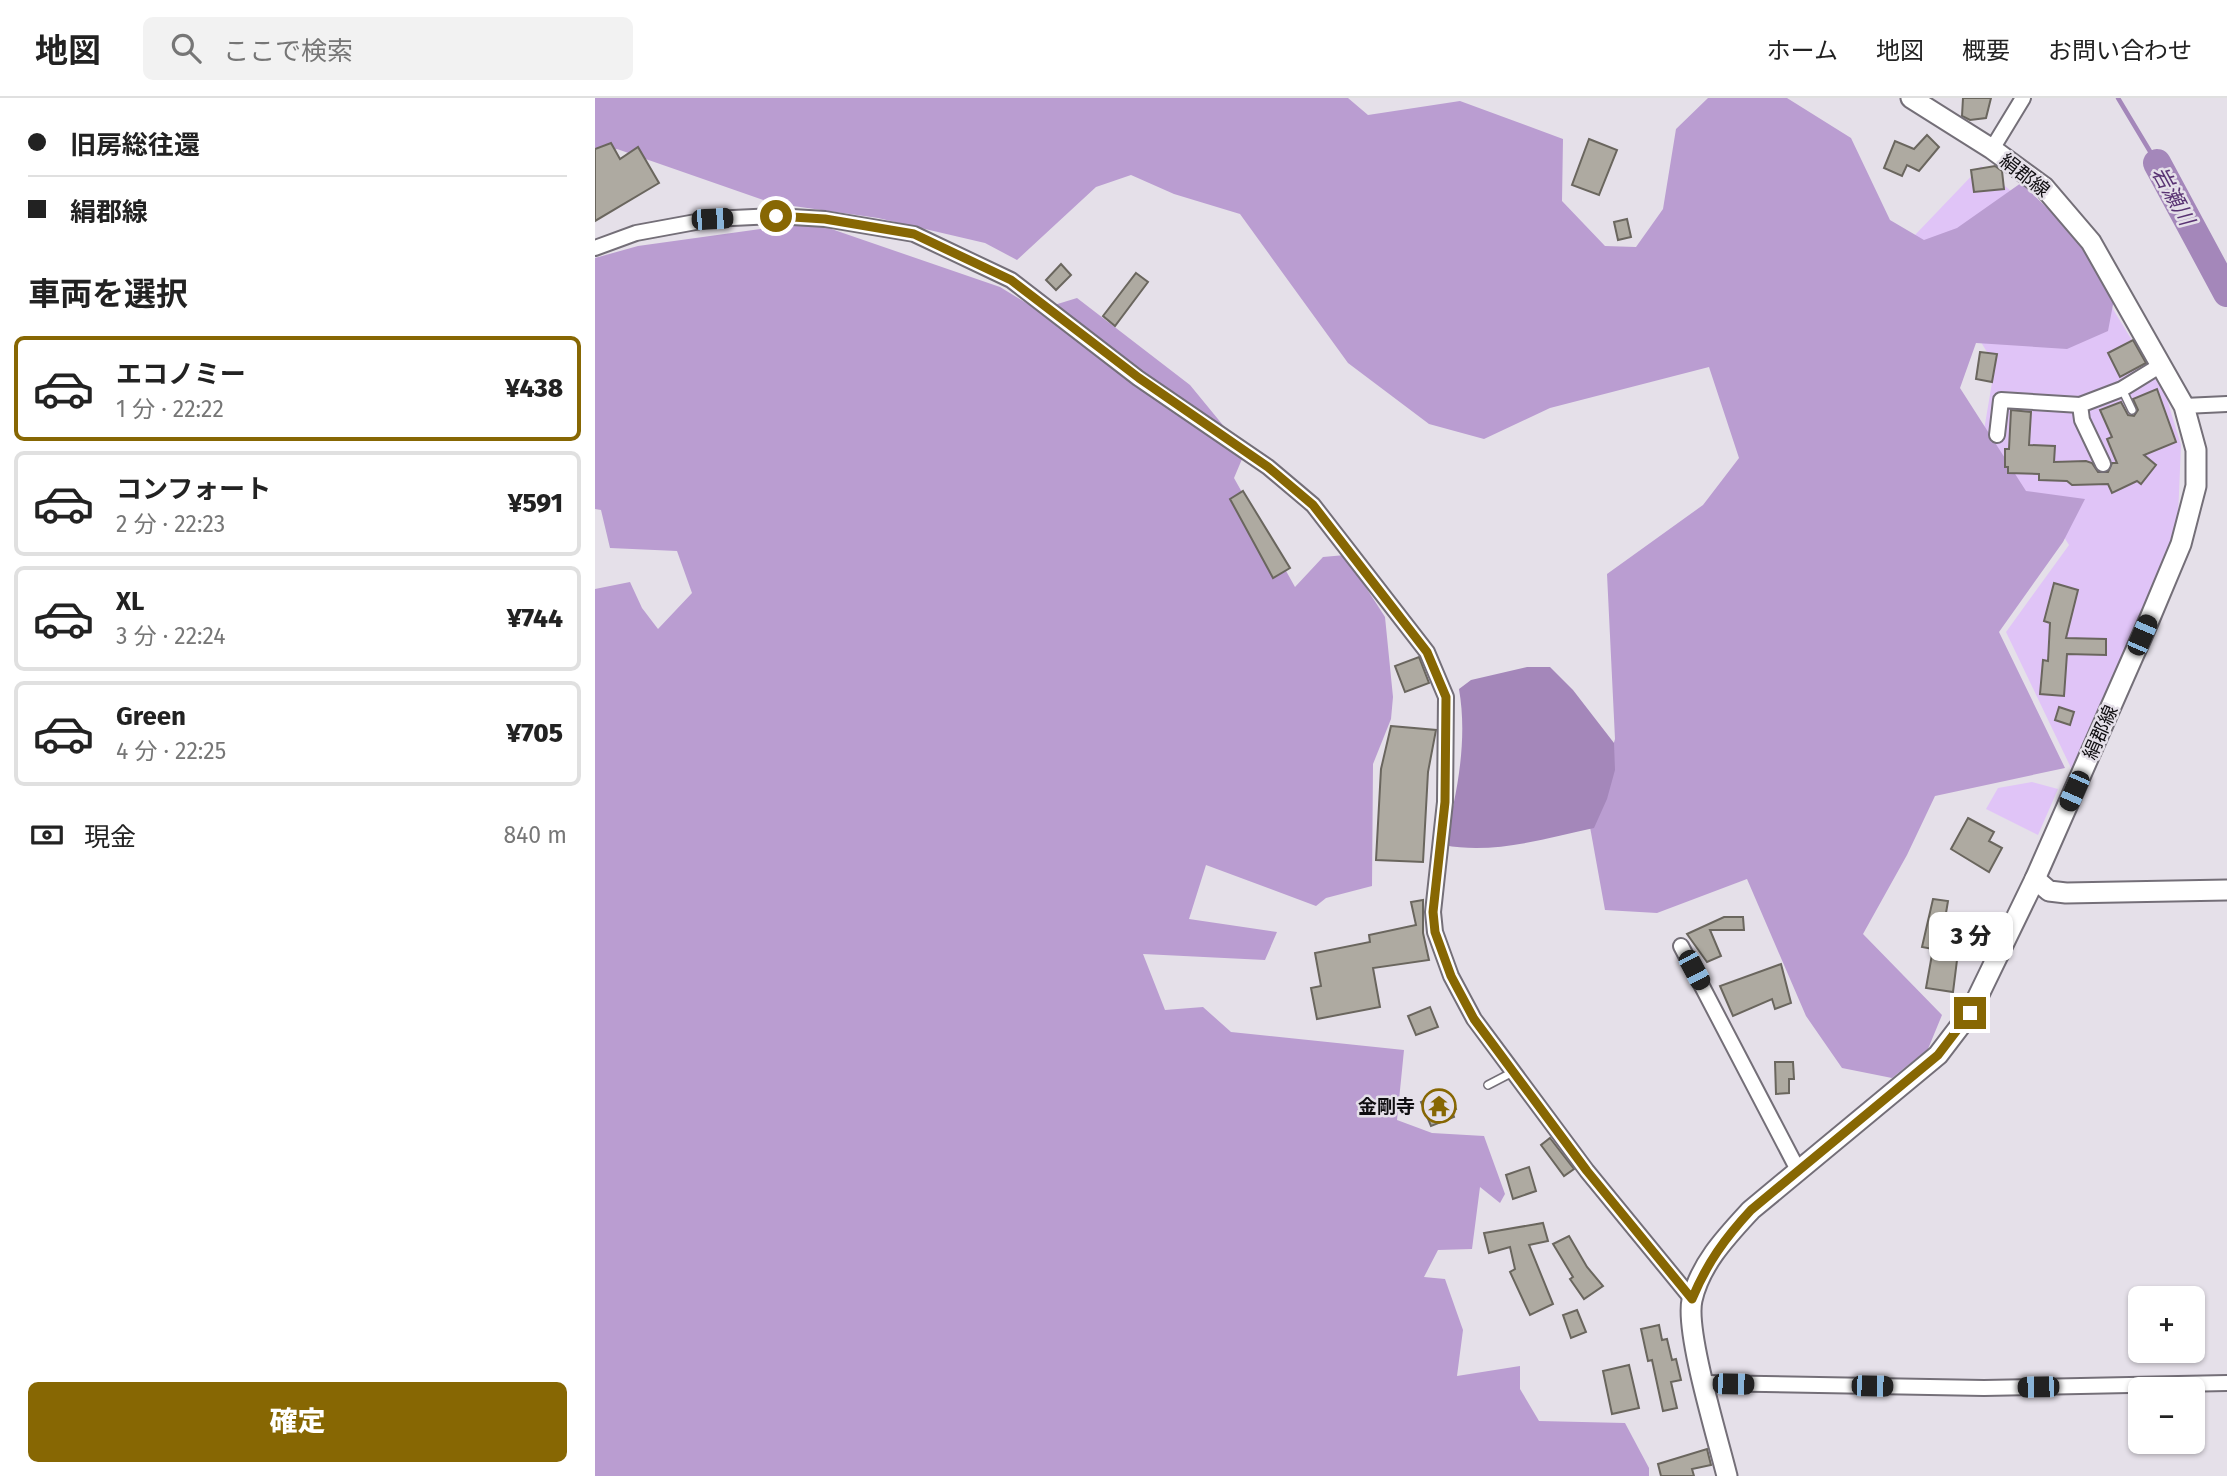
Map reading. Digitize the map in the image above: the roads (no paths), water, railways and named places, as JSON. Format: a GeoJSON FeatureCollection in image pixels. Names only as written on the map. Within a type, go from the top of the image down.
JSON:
{"type":"FeatureCollection","features":[{"type":"Feature","properties":{"kind":"main road","name":"絹郡線"},"geometry":{"type":"LineString","coordinates":[[1727,1476],[1692,1326],[1692,1299],[1705,1266],[1724,1239],[1751,1210],[1938,1055],[1970,1013],[2035,880],[2140,641],[2190,519],[2196,486],[2196,450],[2184,406],[2091,242],[2044,187],[1992,149],[1910,98]]}},
{"type":"Feature","properties":{"kind":"main road"},"geometry":{"type":"LineString","coordinates":[[2035,880],[2049,891],[2066,893],[2227,890]]}},
{"type":"Feature","properties":{"kind":"street"},"geometry":{"type":"LineString","coordinates":[[1992,149],[2023,98]]}},
{"type":"Feature","properties":{"kind":"street"},"geometry":{"type":"LineString","coordinates":[[595,248],[636,233],[712,219],[776,216],[825,219],[914,234],[1011,280],[1139,378],[1268,467],[1313,505],[1427,652],[1446,697],[1445,802],[1434,891],[1435,932],[1451,976],[1474,1019],[1606,1197],[1692,1299]]}},
{"type":"Feature","properties":{"kind":"street"},"geometry":{"type":"LineString","coordinates":[[1997,435],[2001,400],[2080,405],[2122,389],[2161,365]]}},
{"type":"Feature","properties":{"kind":"street"},"geometry":{"type":"LineString","coordinates":[[2184,406],[2227,404]]}},
{"type":"Feature","properties":{"kind":"street"},"geometry":{"type":"LineString","coordinates":[[2080,405],[2081,420],[2103,464]]}},
{"type":"Feature","properties":{"kind":"street"},"geometry":{"type":"LineString","coordinates":[[1681,946],[1798,1170]]}},
{"type":"Feature","properties":{"kind":"street"},"geometry":{"type":"LineString","coordinates":[[1705,1383],[1984,1388],[2227,1383]]}},
{"type":"Feature","properties":{"kind":"lane"},"geometry":{"type":"LineString","coordinates":[[2122,389],[2132,410]]}},
{"type":"Feature","properties":{"kind":"lane"},"geometry":{"type":"LineString","coordinates":[[1488,1085],[1513,1072]]}},
{"type":"Feature","properties":{"kind":"waterway","name":"岩瀬川"},"geometry":{"type":"LineString","coordinates":[[2118,98],[2157,163]]}},
{"type":"Feature","properties":{"kind":"waterway","name":"岩瀬川"},"geometry":{"type":"LineString","coordinates":[[2157,163],[2227,293]]}},
{"type":"Feature","properties":{"kind":"place","name":"金剛寺"},"geometry":{"type":"Point","coordinates":[1439,1106]}}]}
